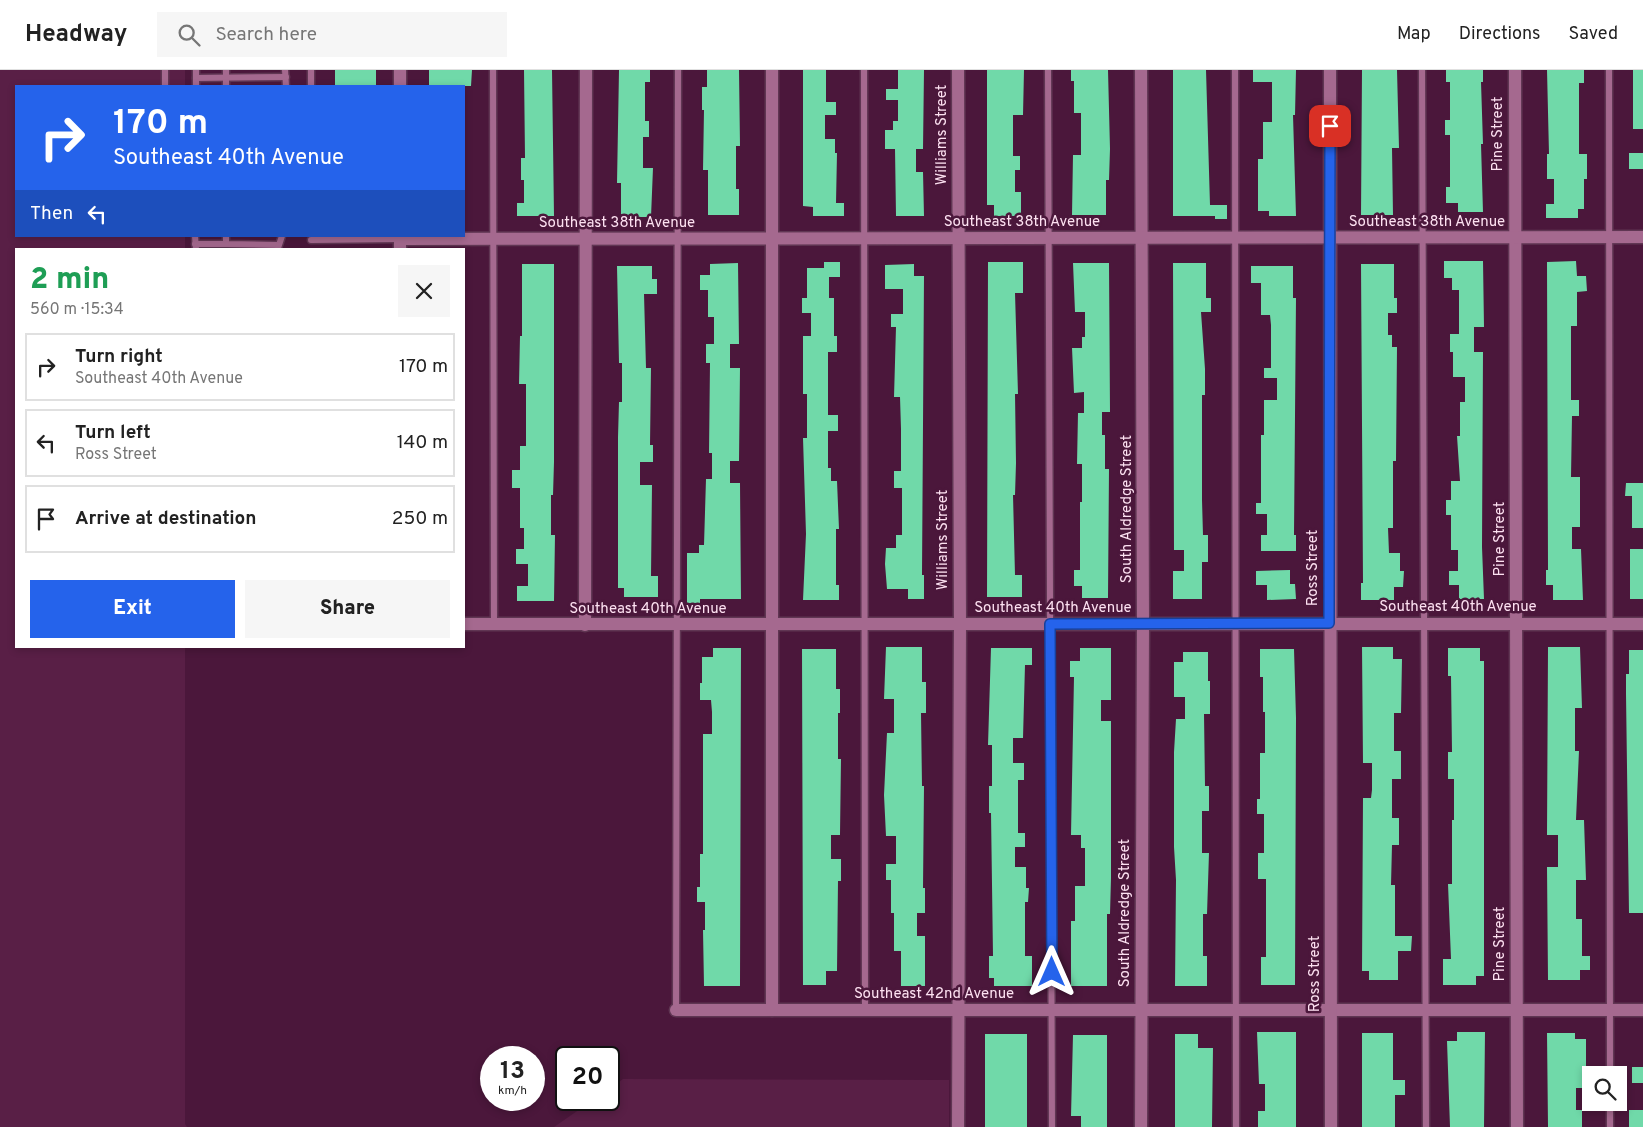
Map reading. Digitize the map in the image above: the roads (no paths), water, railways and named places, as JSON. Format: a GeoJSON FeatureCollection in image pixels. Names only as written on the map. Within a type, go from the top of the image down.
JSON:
{"type":"FeatureCollection","features":[{"type":"Feature","properties":{"kind":"street"},"geometry":{"type":"LineString","coordinates":[[400,70],[400,85]]}},
{"type":"Feature","properties":{"kind":"street"},"geometry":{"type":"LineString","coordinates":[[585,625],[586,70]]}},
{"type":"Feature","properties":{"kind":"street"},"geometry":{"type":"LineString","coordinates":[[772,70],[772,1010]]}},
{"type":"Feature","properties":{"kind":"street","name":"Williams Street"},"geometry":{"type":"LineString","coordinates":[[958,70],[960,624],[958,1127]]}},
{"type":"Feature","properties":{"kind":"street","name":"South Aldredge Street"},"geometry":{"type":"LineString","coordinates":[[1141,70],[1143,624],[1141,1127]]}},
{"type":"Feature","properties":{"kind":"street","name":"Ross Street"},"geometry":{"type":"LineString","coordinates":[[1330,70],[1329,623],[1331,1127]]}},
{"type":"Feature","properties":{"kind":"street","name":"Pine Street"},"geometry":{"type":"LineString","coordinates":[[1514,70],[1517,1127]]}},
{"type":"Feature","properties":{"kind":"street","name":"Southeast 38th Avenue"},"geometry":{"type":"LineString","coordinates":[[400,241],[863,238],[1643,237]]}},
{"type":"Feature","properties":{"kind":"street","name":"Southeast 40th Avenue"},"geometry":{"type":"LineString","coordinates":[[465,624],[1643,624]]}},
{"type":"Feature","properties":{"kind":"street","name":"Southeast 42nd Avenue"},"geometry":{"type":"LineString","coordinates":[[676,1010],[1643,1010]]}},
{"type":"Feature","properties":{"kind":"lane"},"geometry":{"type":"LineString","coordinates":[[165,70],[165,85]]}},
{"type":"Feature","properties":{"kind":"lane"},"geometry":{"type":"LineString","coordinates":[[196,70],[196,85]]}},
{"type":"Feature","properties":{"kind":"lane"},"geometry":{"type":"LineString","coordinates":[[311,70],[311,85]]}},
{"type":"Feature","properties":{"kind":"lane"},"geometry":{"type":"LineString","coordinates":[[493,70],[494,624]]}},
{"type":"Feature","properties":{"kind":"lane"},"geometry":{"type":"LineString","coordinates":[[676,1010],[678,70]]}},
{"type":"Feature","properties":{"kind":"lane"},"geometry":{"type":"LineString","coordinates":[[864,70],[865,1010]]}},
{"type":"Feature","properties":{"kind":"lane"},"geometry":{"type":"LineString","coordinates":[[1048,70],[1052,1127]]}},
{"type":"Feature","properties":{"kind":"lane"},"geometry":{"type":"LineString","coordinates":[[1235,70],[1236,1127]]}},
{"type":"Feature","properties":{"kind":"lane"},"geometry":{"type":"LineString","coordinates":[[1422,70],[1426,1127]]}},
{"type":"Feature","properties":{"kind":"lane"},"geometry":{"type":"LineString","coordinates":[[1609,70],[1610,1066]]}},
{"type":"Feature","properties":{"kind":"lane"},"geometry":{"type":"LineString","coordinates":[[196,78],[226,74],[286,73]]}},
{"type":"Feature","properties":{"kind":"lane"},"geometry":{"type":"LineString","coordinates":[[226,237],[226,244]]}},
{"type":"Feature","properties":{"kind":"lane"},"geometry":{"type":"LineString","coordinates":[[312,238],[400,241]]}},
{"type":"Feature","properties":{"kind":"lane"},"geometry":{"type":"LineString","coordinates":[[196,243],[278,247]]}},
{"type":"Feature","properties":{"kind":"lane"},"geometry":{"type":"LineString","coordinates":[[1610,1111],[1610,1127]]}}]}
